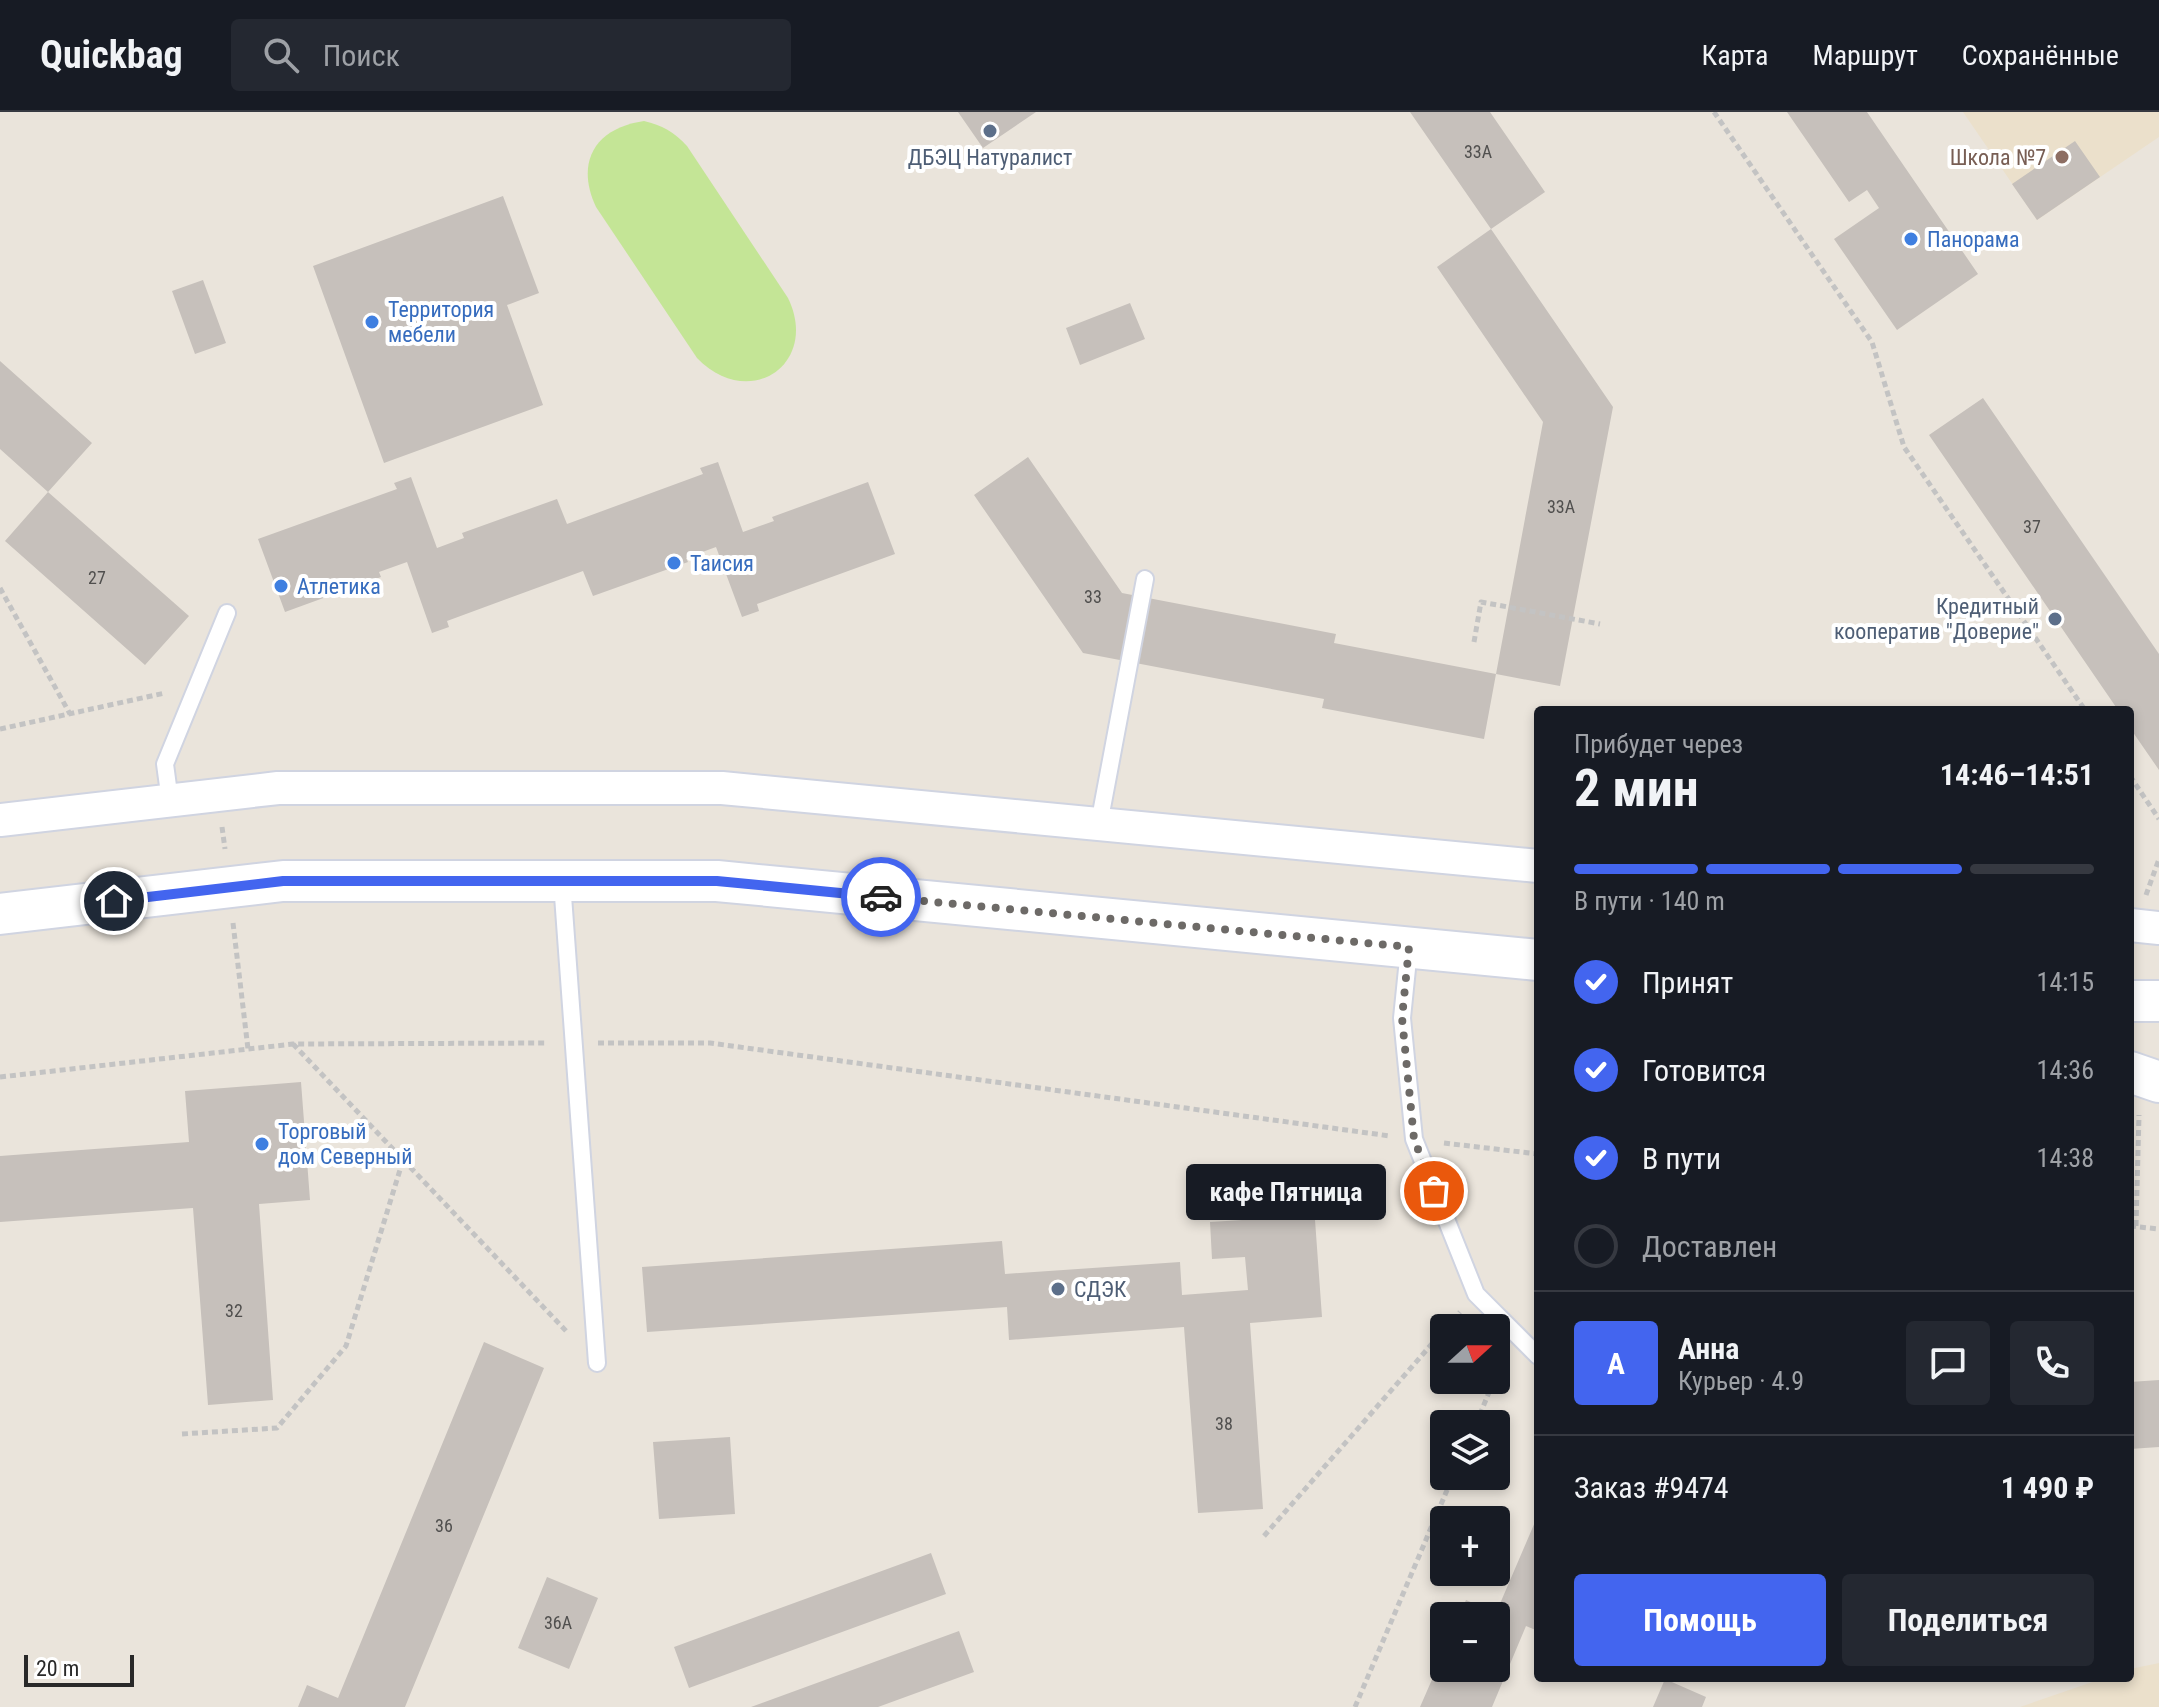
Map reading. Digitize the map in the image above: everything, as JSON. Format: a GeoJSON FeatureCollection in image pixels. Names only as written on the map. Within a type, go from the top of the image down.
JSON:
{"type":"FeatureCollection","features":[{"type":"Feature","properties":{"kind":"street"},"geometry":{"type":"LineString","coordinates":[[0,820],[278,788],[722,788],[1534,866]]}},
{"type":"Feature","properties":{"kind":"street"},"geometry":{"type":"LineString","coordinates":[[0,914],[283,881],[717,881],[1534,960]]}},
{"type":"Feature","properties":{"kind":"street"},"geometry":{"type":"LineString","coordinates":[[2134,925],[2159,928]]}},
{"type":"Feature","properties":{"kind":"street"},"geometry":{"type":"LineString","coordinates":[[2134,1001],[2159,1001]]}},
{"type":"Feature","properties":{"kind":"street"},"geometry":{"type":"LineString","coordinates":[[2134,1073],[2159,1082]]}},
{"type":"Feature","properties":{"kind":"lane"},"geometry":{"type":"LineString","coordinates":[[1099,824],[1145,579]]}},
{"type":"Feature","properties":{"kind":"lane"},"geometry":{"type":"LineString","coordinates":[[170,801],[165,764],[227,613]]}},
{"type":"Feature","properties":{"kind":"lane"},"geometry":{"type":"LineString","coordinates":[[562,881],[597,1363]]}},
{"type":"Feature","properties":{"kind":"lane"},"geometry":{"type":"LineString","coordinates":[[1409,947],[1402,1018],[1414,1139],[1476,1294],[1534,1352]]}},
{"type":"Feature","properties":{"kind":"path"},"geometry":{"type":"LineString","coordinates":[[1714,112],[1872,342],[1904,447],[2082,706]]}},
{"type":"Feature","properties":{"kind":"path"},"geometry":{"type":"LineString","coordinates":[[0,588],[70,714]]}},
{"type":"Feature","properties":{"kind":"path"},"geometry":{"type":"LineString","coordinates":[[1474,642],[1481,602],[1600,624]]}},
{"type":"Feature","properties":{"kind":"path"},"geometry":{"type":"LineString","coordinates":[[0,729],[197,686]]}},
{"type":"Feature","properties":{"kind":"path"},"geometry":{"type":"LineString","coordinates":[[2134,782],[2159,819]]}},
{"type":"Feature","properties":{"kind":"path"},"geometry":{"type":"LineString","coordinates":[[0,1077],[293,1044],[710,1043],[1534,1154]]}},
{"type":"Feature","properties":{"kind":"path"},"geometry":{"type":"LineString","coordinates":[[293,1044],[597,1363]]}},
{"type":"Feature","properties":{"kind":"path"},"geometry":{"type":"LineString","coordinates":[[182,1434],[277,1428],[346,1346],[403,1160]]}},
{"type":"Feature","properties":{"kind":"path"},"geometry":{"type":"LineString","coordinates":[[2134,1226],[2159,1229]]}},
{"type":"Feature","properties":{"kind":"path"},"geometry":{"type":"LineString","coordinates":[[1264,1536],[1430,1346]]}},
{"type":"Feature","properties":{"kind":"path"},"geometry":{"type":"LineString","coordinates":[[1355,1707],[1447,1490]]}},
{"type":"Feature","properties":{"kind":"shaded area","name":"Школа №7"},"geometry":{"type":"Polygon","coordinates":[[[1963,112],[2159,112],[2159,137],[2037,220],[1963,112]]]}},
{"type":"Feature","properties":{"kind":"shaded area"},"geometry":{"type":"Polygon","coordinates":[[[2159,1663],[2159,1707],[2020,1707],[2092,1682],[2134,1682],[2134,1668],[2159,1663]]]}},
{"type":"Feature","properties":{"kind":"green space"},"geometry":{"type":"Polygon","coordinates":[[[644,121],[667,130],[687,146],[788,298],[795,322],[795,343],[787,360],[774,373],[757,380],[738,381],[717,374],[697,358],[596,207],[588,176],[594,150],[613,131],[644,121]]]}},
{"type":"Feature","properties":{"kind":"building","name":"ДБЭЦ Натуралист"},"geometry":{"type":"Polygon","coordinates":[[[958,112],[1036,112],[983,148],[958,112]]]}},
{"type":"Feature","properties":{"kind":"building"},"geometry":{"type":"Polygon","coordinates":[[[1410,112],[1490,112],[1545,192],[1491,229],[1410,112]]]}},
{"type":"Feature","properties":{"kind":"building"},"geometry":{"type":"Polygon","coordinates":[[[1787,112],[1867,112],[1978,274],[1897,330],[1834,239],[1879,208],[1867,190],[1849,202],[1787,112]]]}},
{"type":"Feature","properties":{"kind":"building"},"geometry":{"type":"Polygon","coordinates":[[[2075,141],[2100,177],[2037,220],[2012,184],[2075,141]]]}},
{"type":"Feature","properties":{"kind":"building"},"geometry":{"type":"Polygon","coordinates":[[[503,196],[539,293],[507,305],[543,405],[384,463],[313,266],[503,196]]]}},
{"type":"Feature","properties":{"kind":"building"},"geometry":{"type":"Polygon","coordinates":[[[1491,229],[1613,407],[1560,686],[1496,674],[1543,422],[1437,267],[1491,229]]]}},
{"type":"Feature","properties":{"kind":"building"},"geometry":{"type":"Polygon","coordinates":[[[203,280],[226,343],[195,354],[172,291],[203,280]]]}},
{"type":"Feature","properties":{"kind":"building"},"geometry":{"type":"Polygon","coordinates":[[[1130,303],[1145,339],[1080,365],[1066,328],[1130,303]]]}},
{"type":"Feature","properties":{"kind":"building"},"geometry":{"type":"Polygon","coordinates":[[[0,361],[92,443],[48,492],[0,449],[0,361]]]}},
{"type":"Feature","properties":{"kind":"building"},"geometry":{"type":"Polygon","coordinates":[[[1983,398],[2159,654],[2159,770],[2134,734],[2134,706],[2115,706],[1929,435],[1983,398]]]}},
{"type":"Feature","properties":{"kind":"building"},"geometry":{"type":"Polygon","coordinates":[[[1028,457],[1122,593],[1336,634],[1334,643],[1496,674],[1484,739],[1322,708],[1324,699],[1083,653],[974,495],[1028,457]]]}},
{"type":"Feature","properties":{"kind":"building"},"geometry":{"type":"Polygon","coordinates":[[[718,462],[743,532],[774,521],[772,517],[868,482],[895,554],[757,604],[759,611],[742,617],[716,547],[686,558],[688,562],[593,596],[583,571],[447,621],[449,627],[432,633],[407,562],[379,572],[381,577],[285,612],[258,539],[397,489],[394,483],[411,477],[437,548],[464,538],[462,533],[557,499],[567,524],[703,474],[700,468],[718,462]]]}},
{"type":"Feature","properties":{"kind":"building"},"geometry":{"type":"Polygon","coordinates":[[[48,492],[189,616],[145,665],[5,541],[48,492]]]}},
{"type":"Feature","properties":{"kind":"building"},"geometry":{"type":"Polygon","coordinates":[[[301,1082],[310,1200],[259,1204],[273,1400],[208,1405],[193,1208],[0,1222],[0,1156],[189,1142],[185,1091],[301,1082]]]}},
{"type":"Feature","properties":{"kind":"building"},"geometry":{"type":"Polygon","coordinates":[[[1312,1178],[1322,1317],[1250,1323],[1263,1509],[1198,1513],[1184,1327],[1009,1340],[1007,1307],[647,1332],[642,1267],[1002,1241],[1005,1274],[1180,1262],[1182,1295],[1248,1290],[1245,1257],[1212,1259],[1210,1222],[1242,1220],[1240,1183],[1312,1178]]]}},
{"type":"Feature","properties":{"kind":"building"},"geometry":{"type":"Polygon","coordinates":[[[484,1342],[544,1368],[405,1707],[298,1707],[307,1685],[338,1698],[484,1342]]]}},
{"type":"Feature","properties":{"kind":"building"},"geometry":{"type":"Polygon","coordinates":[[[2159,1380],[2159,1447],[2134,1449],[2134,1382],[2159,1380]]]}},
{"type":"Feature","properties":{"kind":"building"},"geometry":{"type":"Polygon","coordinates":[[[730,1437],[735,1514],[659,1519],[653,1442],[730,1437]]]}},
{"type":"Feature","properties":{"kind":"building"},"geometry":{"type":"Polygon","coordinates":[[[1534,1524],[1534,1629],[1526,1626],[1510,1664],[1510,1602],[1501,1602],[1534,1524]]]}},
{"type":"Feature","properties":{"kind":"building"},"geometry":{"type":"Polygon","coordinates":[[[931,1553],[946,1594],[689,1688],[674,1647],[931,1553]]]}},
{"type":"Feature","properties":{"kind":"building"},"geometry":{"type":"Polygon","coordinates":[[[547,1577],[598,1598],[569,1669],[518,1648],[547,1577]]]}},
{"type":"Feature","properties":{"kind":"building"},"geometry":{"type":"Polygon","coordinates":[[[959,1631],[974,1672],[878,1707],[751,1707],[959,1631]]]}},
{"type":"Feature","properties":{"kind":"building"},"geometry":{"type":"Polygon","coordinates":[[[1431,1682],[1502,1682],[1492,1707],[1420,1707],[1431,1682]]]}},
{"type":"Feature","properties":{"kind":"building"},"geometry":{"type":"Polygon","coordinates":[[[1664,1682],[1672,1682],[1706,1697],[1702,1707],[1653,1707],[1664,1682]]]}},
{"type":"Feature","properties":{"kind":"way so far"},"geometry":{"type":"LineString","coordinates":[[881,897],[1409,947],[1402,1018],[1414,1139],[1434,1191]]}},
{"type":"Feature","properties":{"kind":"place","name":"ДБЭЦ Натуралист"},"geometry":{"type":"Point","coordinates":[990,131]}},
{"type":"Feature","properties":{"kind":"place","name":"Школа №7"},"geometry":{"type":"Point","coordinates":[2062,157]}},
{"type":"Feature","properties":{"kind":"place","name":"Панорама"},"geometry":{"type":"Point","coordinates":[1911,239]}},
{"type":"Feature","properties":{"kind":"place","name":"Территория мебели"},"geometry":{"type":"Point","coordinates":[372,322]}},
{"type":"Feature","properties":{"kind":"place","name":"Таисия"},"geometry":{"type":"Point","coordinates":[674,563]}},
{"type":"Feature","properties":{"kind":"place","name":"Атлетика"},"geometry":{"type":"Point","coordinates":[281,586]}},
{"type":"Feature","properties":{"kind":"place","name":"Кредитный кооператив \"Доверие\""},"geometry":{"type":"Point","coordinates":[2055,619]}},
{"type":"Feature","properties":{"kind":"place","name":"Торговый дом Северный"},"geometry":{"type":"Point","coordinates":[262,1144]}},
{"type":"Feature","properties":{"kind":"place","name":"кафе Пятница"},"geometry":{"type":"Point","coordinates":[1434,1191]}},
{"type":"Feature","properties":{"kind":"place","name":"СДЭК"},"geometry":{"type":"Point","coordinates":[1058,1289]}},
{"type":"Feature","properties":{"kind":"route"},"geometry":{"type":"LineString","coordinates":[[114,901],[283,881],[717,881],[881,897]]}}]}
